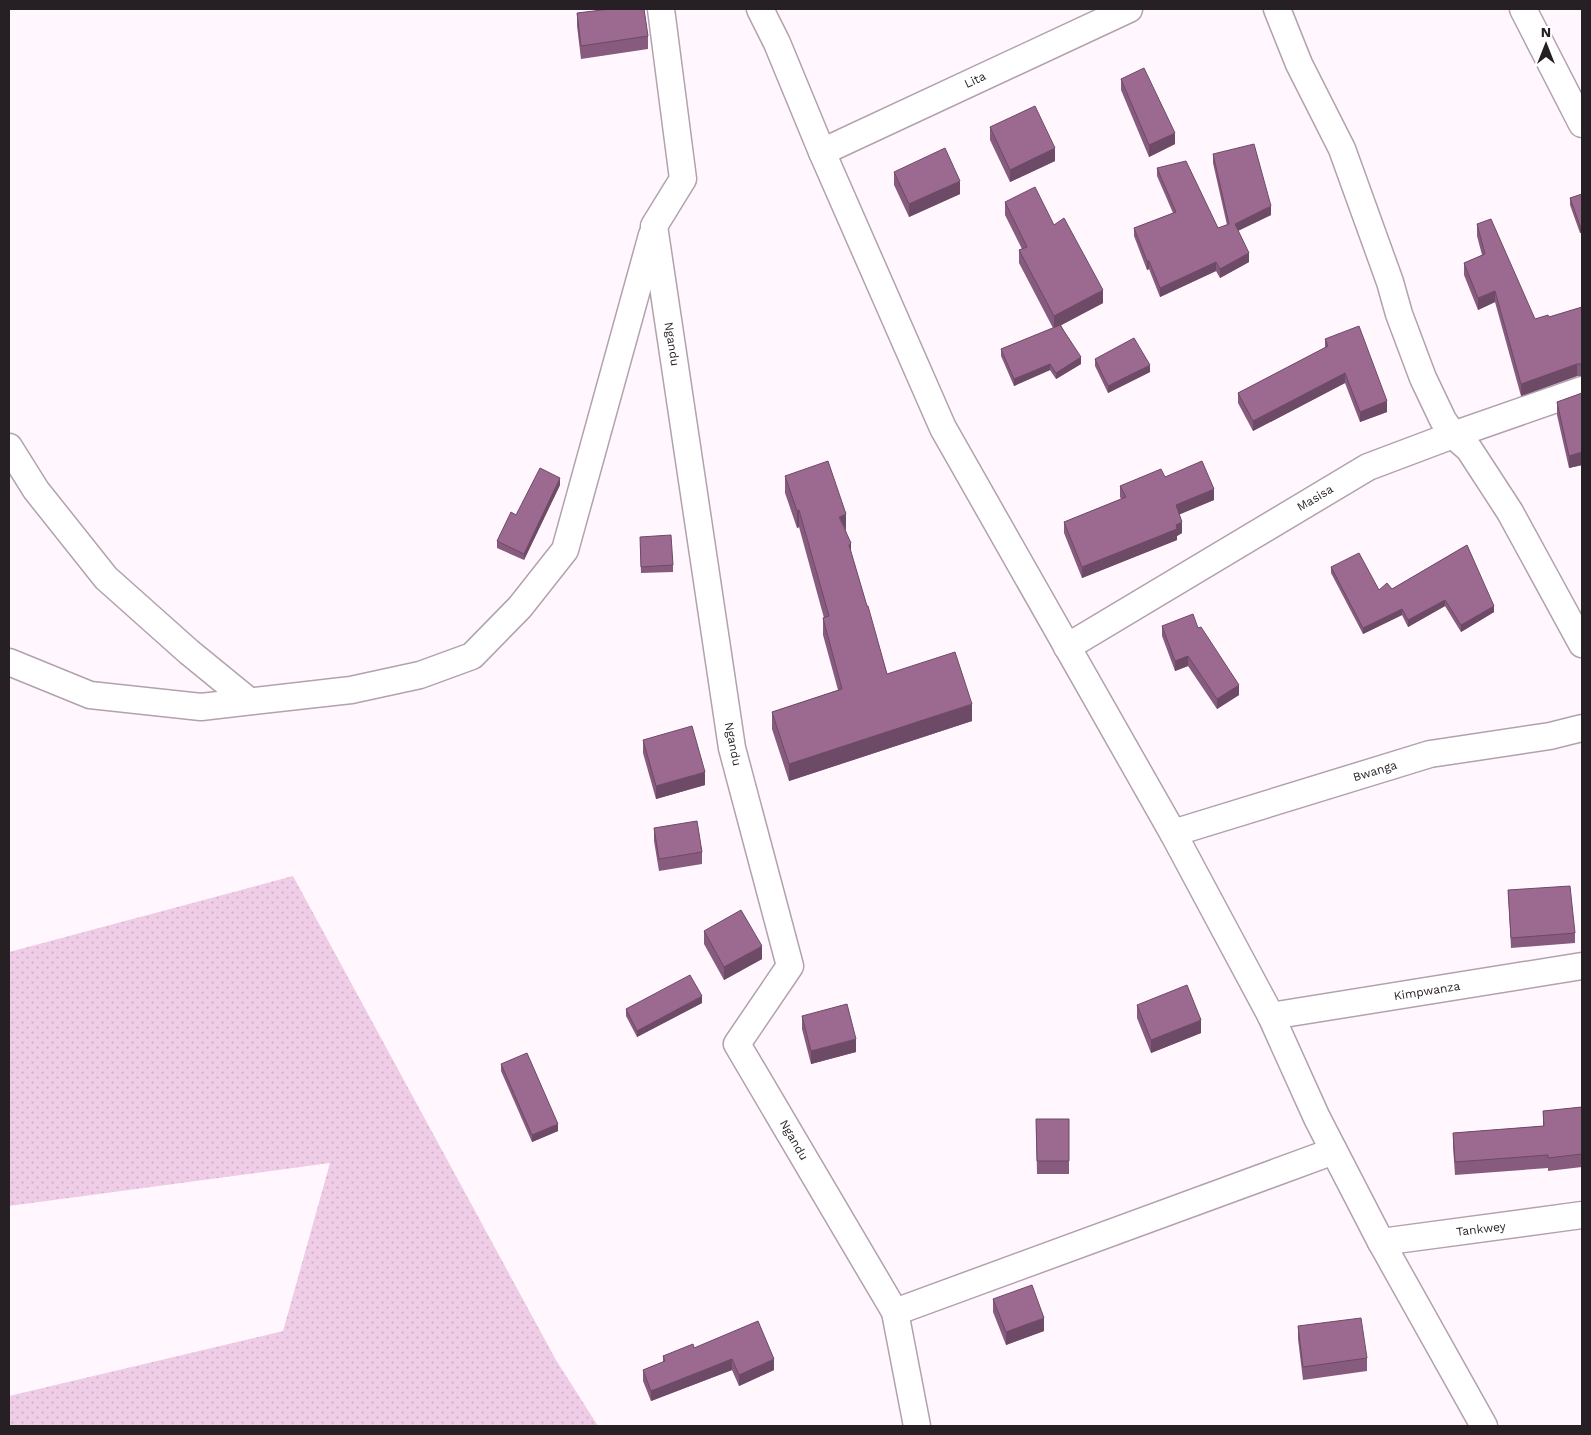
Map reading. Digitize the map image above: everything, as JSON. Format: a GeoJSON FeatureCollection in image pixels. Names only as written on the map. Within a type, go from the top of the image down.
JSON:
{"type":"FeatureCollection","features":[{"type":"Feature","properties":{"kind":"street"},"geometry":{"type":"LineString","coordinates":[[9,662],[90,695],[201,707],[351,690],[420,675],[472,656],[520,607],[565,550],[654,226],[683,179],[661,9]]}},
{"type":"Feature","properties":{"kind":"street"},"geometry":{"type":"LineString","coordinates":[[760,9],[777,44],[822,152],[943,428],[1173,833],[1271,1016],[1316,1118],[1479,1425]]}},
{"type":"Feature","properties":{"kind":"street","name":"Lita"},"geometry":{"type":"LineString","coordinates":[[822,152],[1128,9]]}},
{"type":"Feature","properties":{"kind":"street"},"geometry":{"type":"LineString","coordinates":[[1277,9],[1299,64],[1342,149],[1390,282],[1399,314],[1423,378],[1443,420],[1453,435],[1470,449],[1510,512],[1582,644]]}},
{"type":"Feature","properties":{"kind":"street"},"geometry":{"type":"LineString","coordinates":[[1523,9],[1582,124]]}},
{"type":"Feature","properties":{"kind":"street","name":"Ngandu"},"geometry":{"type":"LineString","coordinates":[[654,226],[732,748],[790,966],[737,1044],[895,1312],[917,1426]]}},
{"type":"Feature","properties":{"kind":"street","name":"Masisa"},"geometry":{"type":"LineString","coordinates":[[1067,647],[1368,467],[1582,390]]}},
{"type":"Feature","properties":{"kind":"street"},"geometry":{"type":"LineString","coordinates":[[9,447],[36,490],[106,578],[189,652],[248,701]]}},
{"type":"Feature","properties":{"kind":"street","name":"Bwanga"},"geometry":{"type":"LineString","coordinates":[[1173,833],[1430,754],[1550,736],[1582,728]]}},
{"type":"Feature","properties":{"kind":"street","name":"Kimpwanza"},"geometry":{"type":"LineString","coordinates":[[1271,1016],[1582,966]]}},
{"type":"Feature","properties":{"kind":"street"},"geometry":{"type":"LineString","coordinates":[[895,1312],[1334,1151]]}},
{"type":"Feature","properties":{"kind":"street","name":"Tankwey"},"geometry":{"type":"LineString","coordinates":[[1381,1242],[1582,1215]]}},
{"type":"Feature","properties":{"kind":"shaded area"},"geometry":{"type":"Polygon","coordinates":[[[293,876],[556,1360],[598,1426],[9,1426],[9,1396],[283,1331],[330,1163],[9,1206],[9,952],[293,876]]]}},
{"type":"Feature","properties":{"kind":"building"},"geometry":{"type":"Polygon","coordinates":[[[610,9],[644,9],[648,36],[581,46],[577,13],[610,9]]]}},
{"type":"Feature","properties":{"kind":"building"},"geometry":{"type":"Polygon","coordinates":[[[1144,68],[1175,133],[1149,145],[1121,79],[1144,68]]]}},
{"type":"Feature","properties":{"kind":"building"},"geometry":{"type":"Polygon","coordinates":[[[1035,106],[1055,148],[1010,170],[990,127],[1035,106]]]}},
{"type":"Feature","properties":{"kind":"building"},"geometry":{"type":"Polygon","coordinates":[[[1254,144],[1271,206],[1235,224],[1249,253],[1220,269],[1216,262],[1160,288],[1134,228],[1176,212],[1157,168],[1186,161],[1218,228],[1229,224],[1213,154],[1254,144]]]}},
{"type":"Feature","properties":{"kind":"building"},"geometry":{"type":"Polygon","coordinates":[[[945,148],[960,181],[909,204],[894,172],[945,148]]]}},
{"type":"Feature","properties":{"kind":"building"},"geometry":{"type":"Polygon","coordinates":[[[1035,187],[1054,225],[1064,218],[1103,290],[1054,316],[1019,250],[1027,247],[1005,202],[1035,187]]]}},
{"type":"Feature","properties":{"kind":"building"},"geometry":{"type":"Polygon","coordinates":[[[1582,194],[1582,226],[1580,226],[1570,198],[1582,194]]]}},
{"type":"Feature","properties":{"kind":"building"},"geometry":{"type":"Polygon","coordinates":[[[1491,219],[1535,319],[1548,315],[1549,317],[1582,307],[1582,364],[1577,364],[1521,384],[1495,291],[1478,298],[1464,263],[1485,254],[1477,224],[1491,219]]]}},
{"type":"Feature","properties":{"kind":"building"},"geometry":{"type":"Polygon","coordinates":[[[1060,325],[1081,357],[1056,373],[1050,364],[1014,379],[1001,349],[1060,325]]]}},
{"type":"Feature","properties":{"kind":"building"},"geometry":{"type":"Polygon","coordinates":[[[1359,326],[1387,401],[1360,412],[1345,373],[1253,421],[1238,393],[1328,346],[1325,339],[1359,326]]]}},
{"type":"Feature","properties":{"kind":"building"},"geometry":{"type":"Polygon","coordinates":[[[1134,338],[1150,365],[1108,386],[1095,359],[1134,338]]]}},
{"type":"Feature","properties":{"kind":"building"},"geometry":{"type":"Polygon","coordinates":[[[1582,393],[1582,452],[1569,456],[1557,402],[1582,393]]]}},
{"type":"Feature","properties":{"kind":"building"},"geometry":{"type":"Polygon","coordinates":[[[828,461],[846,514],[839,517],[851,543],[849,545],[887,674],[955,652],[972,704],[789,764],[772,712],[842,689],[823,618],[829,616],[799,510],[797,511],[785,476],[828,461]]]}},
{"type":"Feature","properties":{"kind":"building"},"geometry":{"type":"Polygon","coordinates":[[[1202,461],[1214,489],[1176,505],[1182,522],[1176,525],[1177,529],[1082,567],[1064,522],[1126,497],[1120,486],[1161,469],[1165,477],[1202,461]]]}},
{"type":"Feature","properties":{"kind":"building"},"geometry":{"type":"Polygon","coordinates":[[[540,468],[560,478],[524,554],[497,541],[511,512],[516,515],[540,468]]]}},
{"type":"Feature","properties":{"kind":"building"},"geometry":{"type":"Polygon","coordinates":[[[671,535],[673,565],[641,567],[640,537],[671,535]]]}},
{"type":"Feature","properties":{"kind":"building"},"geometry":{"type":"Polygon","coordinates":[[[1467,545],[1494,606],[1461,625],[1445,600],[1408,620],[1402,609],[1363,628],[1331,567],[1359,553],[1379,590],[1387,583],[1392,589],[1467,545]]]}},
{"type":"Feature","properties":{"kind":"building"},"geometry":{"type":"Polygon","coordinates":[[[1193,614],[1198,628],[1201,627],[1239,685],[1217,699],[1188,656],[1175,661],[1162,626],[1193,614]]]}},
{"type":"Feature","properties":{"kind":"building"},"geometry":{"type":"Polygon","coordinates":[[[692,726],[705,772],[656,786],[643,740],[692,726]]]}},
{"type":"Feature","properties":{"kind":"building"},"geometry":{"type":"Polygon","coordinates":[[[697,821],[702,852],[659,859],[654,828],[697,821]]]}},
{"type":"Feature","properties":{"kind":"building"},"geometry":{"type":"Polygon","coordinates":[[[1570,886],[1575,933],[1511,938],[1508,890],[1570,886]]]}},
{"type":"Feature","properties":{"kind":"building"},"geometry":{"type":"Polygon","coordinates":[[[741,910],[762,946],[724,967],[704,931],[741,910]]]}},
{"type":"Feature","properties":{"kind":"building"},"geometry":{"type":"Polygon","coordinates":[[[690,975],[702,996],[637,1031],[626,1009],[690,975]]]}},
{"type":"Feature","properties":{"kind":"building"},"geometry":{"type":"Polygon","coordinates":[[[1187,985],[1201,1020],[1151,1040],[1137,1005],[1187,985]]]}},
{"type":"Feature","properties":{"kind":"building"},"geometry":{"type":"Polygon","coordinates":[[[847,1004],[856,1039],[811,1051],[802,1016],[847,1004]]]}},
{"type":"Feature","properties":{"kind":"building"},"geometry":{"type":"Polygon","coordinates":[[[527,1053],[558,1124],[532,1135],[501,1064],[527,1053]]]}},
{"type":"Feature","properties":{"kind":"building"},"geometry":{"type":"Polygon","coordinates":[[[1582,1107],[1582,1154],[1548,1158],[1548,1155],[1455,1162],[1453,1133],[1544,1126],[1543,1111],[1582,1107]]]}},
{"type":"Feature","properties":{"kind":"building"},"geometry":{"type":"Polygon","coordinates":[[[1036,1119],[1069,1119],[1069,1161],[1037,1161],[1036,1119]]]}},
{"type":"Feature","properties":{"kind":"building"},"geometry":{"type":"Polygon","coordinates":[[[1032,1285],[1044,1318],[1006,1332],[993,1299],[1032,1285]]]}},
{"type":"Feature","properties":{"kind":"building"},"geometry":{"type":"Polygon","coordinates":[[[1361,1318],[1367,1358],[1303,1367],[1298,1326],[1361,1318]]]}},
{"type":"Feature","properties":{"kind":"building"},"geometry":{"type":"Polygon","coordinates":[[[758,1321],[774,1359],[739,1375],[732,1359],[651,1391],[643,1370],[665,1361],[663,1356],[693,1344],[694,1348],[758,1321]]]}}]}
